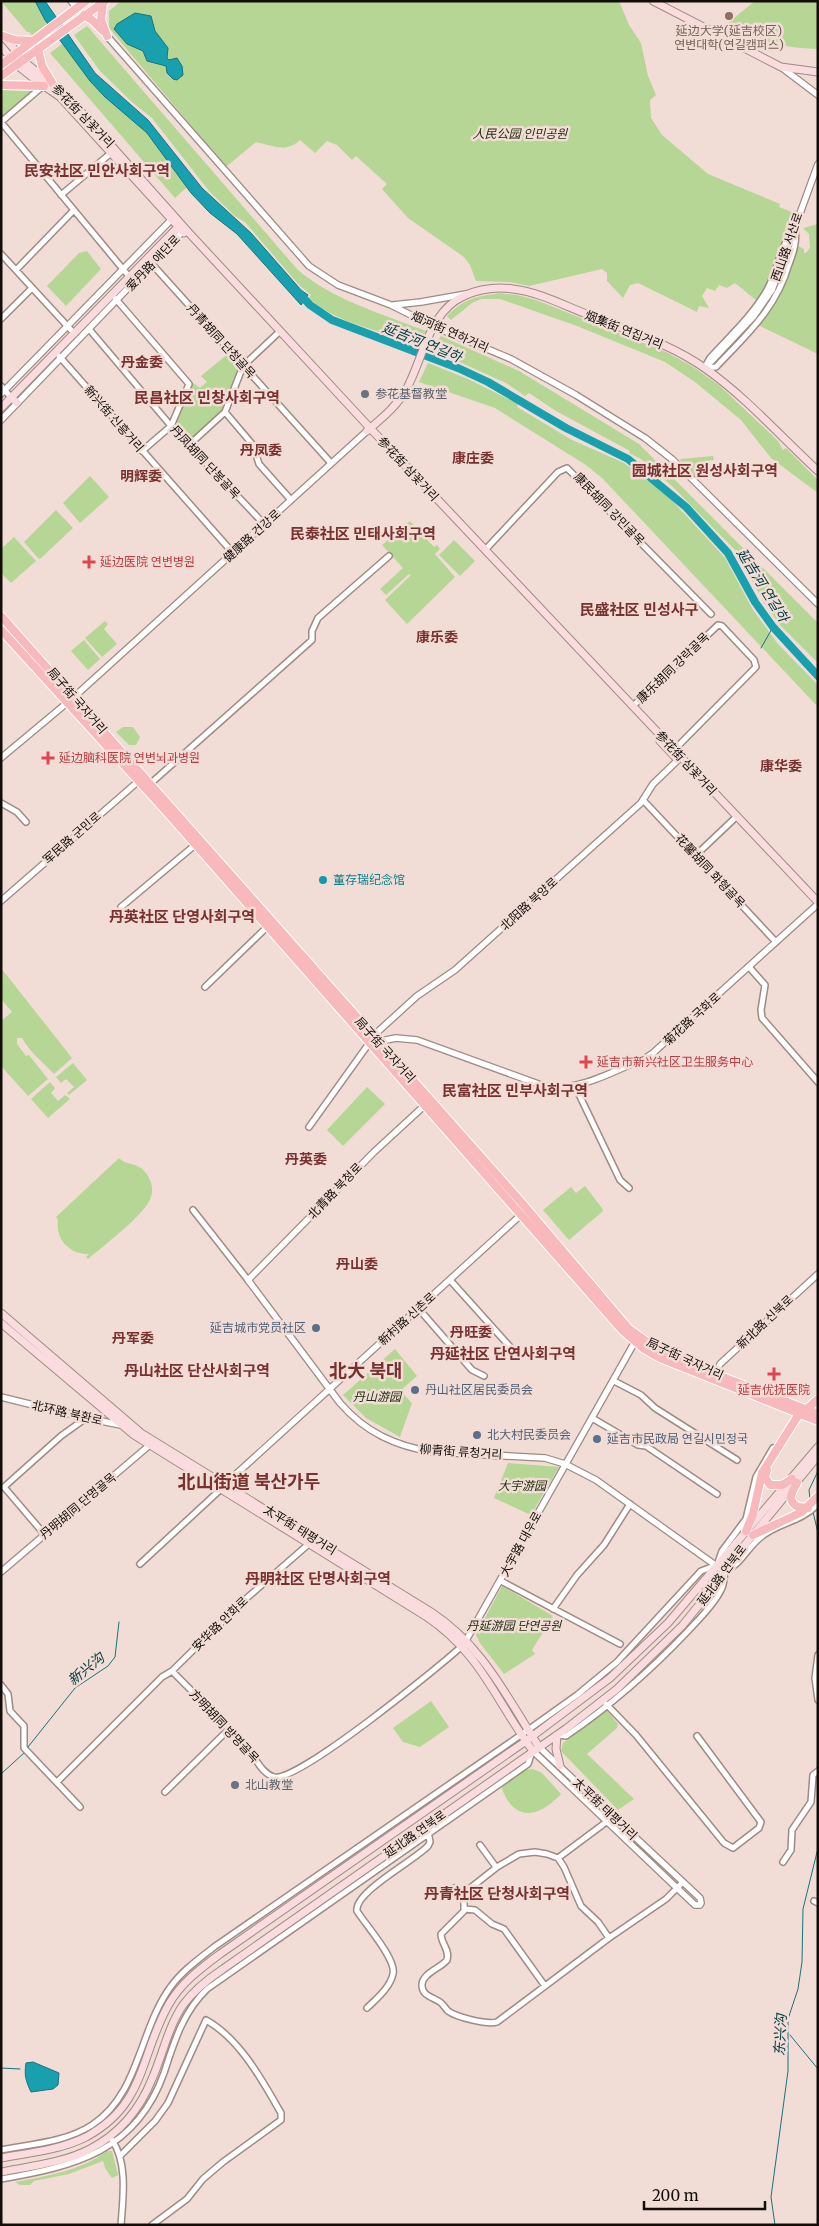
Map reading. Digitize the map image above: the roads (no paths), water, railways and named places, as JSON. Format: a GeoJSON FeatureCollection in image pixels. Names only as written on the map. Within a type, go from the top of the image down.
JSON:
{"type":"FeatureCollection","features":[{"type":"Feature","properties":{"kind":"main road"},"geometry":{"type":"LineString","coordinates":[[1,66],[86,1]]}},
{"type":"Feature","properties":{"kind":"main road"},"geometry":{"type":"LineString","coordinates":[[653,1],[781,67],[818,72]]}},
{"type":"Feature","properties":{"kind":"main road"},"geometry":{"type":"LineString","coordinates":[[1,76],[104,2]]}},
{"type":"Feature","properties":{"kind":"main road"},"geometry":{"type":"LineString","coordinates":[[104,2],[102,24],[108,36]]}},
{"type":"Feature","properties":{"kind":"main road"},"geometry":{"type":"LineString","coordinates":[[82,17],[92,20],[108,36]]}},
{"type":"Feature","properties":{"kind":"main road"},"geometry":{"type":"LineString","coordinates":[[2,35],[15,40],[33,42]]}},
{"type":"Feature","properties":{"kind":"main road","name":"参花街 삼꽃거리"},"geometry":{"type":"LineString","coordinates":[[2,35],[14,56]]}},
{"type":"Feature","properties":{"kind":"main road","name":"参花街 삼꽃거리"},"geometry":{"type":"LineString","coordinates":[[1,46],[14,56],[44,86],[60,97],[369,430],[817,905]]}},
{"type":"Feature","properties":{"kind":"main road"},"geometry":{"type":"LineString","coordinates":[[38,49],[42,66],[53,84]]}},
{"type":"Feature","properties":{"kind":"main road","name":"参花街 삼꽃거리"},"geometry":{"type":"LineString","coordinates":[[20,62],[53,84],[69,98],[178,225],[277,334],[633,706],[734,819],[817,905]]}},
{"type":"Feature","properties":{"kind":"main road"},"geometry":{"type":"LineString","coordinates":[[1,85],[44,86]]}},
{"type":"Feature","properties":{"kind":"main road","name":"爱丹路 애단로"},"geometry":{"type":"LineString","coordinates":[[1,403],[69,328],[125,272],[178,225]]}},
{"type":"Feature","properties":{"kind":"main road","name":"爱丹路 애단로"},"geometry":{"type":"LineString","coordinates":[[1,408],[8,394],[58,355],[114,297],[178,225]]}},
{"type":"Feature","properties":{"kind":"main road","name":"烟集街 연집거리"},"geometry":{"type":"LineString","coordinates":[[472,292],[507,288],[526,292],[659,344],[705,368],[735,393],[818,471]]}},
{"type":"Feature","properties":{"kind":"main road","name":"健康路 건강로"},"geometry":{"type":"LineString","coordinates":[[369,430],[392,409],[411,380],[439,316],[449,306],[472,292]]}},
{"type":"Feature","properties":{"kind":"main road","name":"局子街 국자거리"},"geometry":{"type":"LineString","coordinates":[[1,616],[70,700],[141,779],[195,845],[267,927],[373,1040],[425,1105],[524,1212]]}},
{"type":"Feature","properties":{"kind":"main road","name":"局子街 국자거리"},"geometry":{"type":"LineString","coordinates":[[1,630],[70,700]]}},
{"type":"Feature","properties":{"kind":"main road","name":"局子街 국자거리"},"geometry":{"type":"LineString","coordinates":[[141,779],[150,784],[636,1339],[714,1377],[804,1412],[818,1414]]}},
{"type":"Feature","properties":{"kind":"main road","name":"太平街 태평거리"},"geometry":{"type":"LineString","coordinates":[[1,1313],[152,1443]]}},
{"type":"Feature","properties":{"kind":"main road","name":"太平街 태평거리"},"geometry":{"type":"LineString","coordinates":[[1,1323],[121,1425],[312,1541],[465,1643],[492,1672],[530,1733],[536,1749]]}},
{"type":"Feature","properties":{"kind":"main road"},"geometry":{"type":"LineString","coordinates":[[749,1533],[762,1473],[804,1412],[818,1400]]}},
{"type":"Feature","properties":{"kind":"main road"},"geometry":{"type":"LineString","coordinates":[[804,1412],[766,1470],[766,1481],[770,1485],[776,1486],[794,1481],[790,1497],[792,1503],[798,1507],[813,1505]]}},
{"type":"Feature","properties":{"kind":"main road","name":"局子街 국자거리"},"geometry":{"type":"LineString","coordinates":[[804,1412],[818,1422]]}},
{"type":"Feature","properties":{"kind":"main road","name":"延北路 연북로"},"geometry":{"type":"LineString","coordinates":[[1,2158],[68,2144],[86,2137],[108,2122],[123,2106],[135,2088],[165,2012],[177,1992],[191,1976],[526,1742],[530,1733],[590,1695],[633,1658],[675,1615],[717,1565],[749,1533],[794,1481],[816,1455],[818,1447]]}},
{"type":"Feature","properties":{"kind":"main road"},"geometry":{"type":"LineString","coordinates":[[749,1533],[813,1505]]}},
{"type":"Feature","properties":{"kind":"main road","name":"延北路 연북로"},"geometry":{"type":"LineString","coordinates":[[1,2172],[76,2155],[112,2140],[146,2093],[174,2019],[192,1994],[223,1969],[427,1830],[536,1749],[605,1703],[676,1632],[724,1572],[749,1533]]}},
{"type":"Feature","properties":{"kind":"main road","name":"太平街 태평거리"},"geometry":{"type":"LineString","coordinates":[[465,1643],[526,1742],[536,1749]]}},
{"type":"Feature","properties":{"kind":"main road"},"geometry":{"type":"LineString","coordinates":[[557,1735],[557,1755],[560,1766]]}},
{"type":"Feature","properties":{"kind":"street"},"geometry":{"type":"LineString","coordinates":[[71,1],[75,10]]}},
{"type":"Feature","properties":{"kind":"street","name":"烟河街 연하거리"},"geometry":{"type":"LineString","coordinates":[[108,36],[300,258],[316,272],[338,285],[391,305],[435,327],[494,351],[529,368],[645,438],[673,460],[818,604]]}},
{"type":"Feature","properties":{"kind":"street"},"geometry":{"type":"LineString","coordinates":[[781,67],[818,95]]}},
{"type":"Feature","properties":{"kind":"street"},"geometry":{"type":"LineString","coordinates":[[44,86],[1,122],[125,272]]}},
{"type":"Feature","properties":{"kind":"street"},"geometry":{"type":"LineString","coordinates":[[61,195],[111,153]]}},
{"type":"Feature","properties":{"kind":"street","name":"西山路 서산로"},"geometry":{"type":"LineString","coordinates":[[705,368],[767,299],[777,280],[818,164]]}},
{"type":"Feature","properties":{"kind":"street"},"geometry":{"type":"LineString","coordinates":[[16,270],[74,210]]}},
{"type":"Feature","properties":{"kind":"street","name":"爱丹路 애단로"},"geometry":{"type":"LineString","coordinates":[[58,355],[89,329],[114,297],[151,263],[178,225]]}},
{"type":"Feature","properties":{"kind":"street"},"geometry":{"type":"LineString","coordinates":[[1,254],[4,261],[16,270],[69,328]]}},
{"type":"Feature","properties":{"kind":"street","name":"丹青胡同 단청골목"},"geometry":{"type":"LineString","coordinates":[[151,263],[331,463]]}},
{"type":"Feature","properties":{"kind":"street"},"geometry":{"type":"LineString","coordinates":[[1,319],[32,288]]}},
{"type":"Feature","properties":{"kind":"street","name":"烟集街 연집거리"},"geometry":{"type":"LineString","coordinates":[[391,305],[421,302],[472,292]]}},
{"type":"Feature","properties":{"kind":"street"},"geometry":{"type":"LineString","coordinates":[[114,297],[189,384],[171,426],[142,451]]}},
{"type":"Feature","properties":{"kind":"street","name":"丹凤胡同 단봉골목"},"geometry":{"type":"LineString","coordinates":[[89,329],[171,426],[264,524]]}},
{"type":"Feature","properties":{"kind":"street"},"geometry":{"type":"LineString","coordinates":[[189,445],[225,412],[243,366],[277,334]]}},
{"type":"Feature","properties":{"kind":"street","name":"新兴街 신흥거리"},"geometry":{"type":"LineString","coordinates":[[58,355],[232,553]]}},
{"type":"Feature","properties":{"kind":"street","name":"爱丹路 애단로"},"geometry":{"type":"LineString","coordinates":[[1,420],[8,394]]}},
{"type":"Feature","properties":{"kind":"street"},"geometry":{"type":"LineString","coordinates":[[225,412],[253,445],[259,464],[291,500]]}},
{"type":"Feature","properties":{"kind":"street","name":"健康路 건강로"},"geometry":{"type":"LineString","coordinates":[[1,758],[70,700],[369,430]]}},
{"type":"Feature","properties":{"kind":"street","name":"康民胡同 강민골목"},"geometry":{"type":"LineString","coordinates":[[485,550],[558,472],[567,468],[711,614]]}},
{"type":"Feature","properties":{"kind":"street"},"geometry":{"type":"LineString","coordinates":[[150,784],[312,640],[312,631],[318,618],[388,556]]}},
{"type":"Feature","properties":{"kind":"street","name":"康乐胡同 강락골목"},"geometry":{"type":"LineString","coordinates":[[633,706],[720,625],[756,662],[756,667],[674,750]]}},
{"type":"Feature","properties":{"kind":"street","name":"北阳路 북양로"},"geometry":{"type":"LineString","coordinates":[[373,1040],[417,996],[449,975],[644,800],[653,784],[679,759]]}},
{"type":"Feature","properties":{"kind":"street","name":"军民路 군민로"},"geometry":{"type":"LineString","coordinates":[[1,900],[141,779]]}},
{"type":"Feature","properties":{"kind":"street","name":"花馨胡同 화형골목"},"geometry":{"type":"LineString","coordinates":[[644,800],[776,942]]}},
{"type":"Feature","properties":{"kind":"street"},"geometry":{"type":"LineString","coordinates":[[1,803],[17,812],[26,822]]}},
{"type":"Feature","properties":{"kind":"street"},"geometry":{"type":"LineString","coordinates":[[695,856],[734,819]]}},
{"type":"Feature","properties":{"kind":"street"},"geometry":{"type":"LineString","coordinates":[[122,907],[195,845]]}},
{"type":"Feature","properties":{"kind":"street","name":"菊花路 국화로"},"geometry":{"type":"LineString","coordinates":[[373,1040],[396,1038],[417,1040],[544,1086],[554,1088],[575,1086],[647,1058],[654,1053],[817,905]]}},
{"type":"Feature","properties":{"kind":"street"},"geometry":{"type":"LineString","coordinates":[[205,987],[267,927]]}},
{"type":"Feature","properties":{"kind":"street"},"geometry":{"type":"LineString","coordinates":[[749,967],[765,985],[761,1010],[762,1018],[818,1082]]}},
{"type":"Feature","properties":{"kind":"street"},"geometry":{"type":"LineString","coordinates":[[309,1127],[373,1040]]}},
{"type":"Feature","properties":{"kind":"street"},"geometry":{"type":"LineString","coordinates":[[575,1086],[620,1180],[629,1188]]}},
{"type":"Feature","properties":{"kind":"street","name":"北青路 북청로"},"geometry":{"type":"LineString","coordinates":[[248,1280],[374,1152],[425,1105]]}},
{"type":"Feature","properties":{"kind":"street"},"geometry":{"type":"LineString","coordinates":[[193,1210],[248,1280]]}},
{"type":"Feature","properties":{"kind":"street","name":"新村路 신촌로"},"geometry":{"type":"LineString","coordinates":[[223,1486],[524,1212]]}},
{"type":"Feature","properties":{"kind":"street","name":"新北路 신북로"},"geometry":{"type":"LineString","coordinates":[[714,1377],[720,1364],[818,1274]]}},
{"type":"Feature","properties":{"kind":"street","name":"柳青街 류청거리"},"geometry":{"type":"LineString","coordinates":[[248,1280],[340,1403],[359,1423],[384,1438],[407,1447],[433,1452],[545,1458],[565,1464],[596,1480],[717,1565],[724,1572]]}},
{"type":"Feature","properties":{"kind":"street"},"geometry":{"type":"LineString","coordinates":[[450,1280],[512,1349]]}},
{"type":"Feature","properties":{"kind":"street"},"geometry":{"type":"LineString","coordinates":[[418,1308],[472,1370],[484,1376]]}},
{"type":"Feature","properties":{"kind":"street","name":"大宇路 대우로"},"geometry":{"type":"LineString","coordinates":[[465,1643],[636,1339]]}},
{"type":"Feature","properties":{"kind":"street"},"geometry":{"type":"LineString","coordinates":[[614,1381],[641,1395],[655,1408],[737,1460]]}},
{"type":"Feature","properties":{"kind":"street","name":"北环路 북환로"},"geometry":{"type":"LineString","coordinates":[[1,1397],[86,1418],[133,1427]]}},
{"type":"Feature","properties":{"kind":"street"},"geometry":{"type":"LineString","coordinates":[[717,1565],[722,1551],[746,1519],[759,1471],[791,1420],[804,1412]]}},
{"type":"Feature","properties":{"kind":"street"},"geometry":{"type":"LineString","coordinates":[[45,1535],[4,1487],[61,1436],[86,1418]]}},
{"type":"Feature","properties":{"kind":"street"},"geometry":{"type":"LineString","coordinates":[[592,1418],[638,1445],[646,1446],[717,1494]]}},
{"type":"Feature","properties":{"kind":"street","name":"丹明胡同 단명골목"},"geometry":{"type":"LineString","coordinates":[[1,1572],[152,1443]]}},
{"type":"Feature","properties":{"kind":"street"},"geometry":{"type":"LineString","coordinates":[[140,1564],[223,1486]]}},
{"type":"Feature","properties":{"kind":"street"},"geometry":{"type":"LineString","coordinates":[[553,1609],[577,1575],[604,1545],[630,1504]]}},
{"type":"Feature","properties":{"kind":"street"},"geometry":{"type":"LineString","coordinates":[[724,1572],[737,1565],[760,1537],[813,1505]]}},
{"type":"Feature","properties":{"kind":"street","name":"安华路 안화로"},"geometry":{"type":"LineString","coordinates":[[58,1782],[162,1677],[172,1671],[240,1604],[312,1541]]}},
{"type":"Feature","properties":{"kind":"street"},"geometry":{"type":"LineString","coordinates":[[501,1581],[620,1644]]}},
{"type":"Feature","properties":{"kind":"street","name":"方明胡同 방명골목"},"geometry":{"type":"LineString","coordinates":[[172,1671],[251,1753],[269,1775],[279,1778],[293,1772],[337,1744],[434,1670],[465,1643]]}},
{"type":"Feature","properties":{"kind":"street"},"geometry":{"type":"LineString","coordinates":[[818,1655],[815,1678],[818,1700]]}},
{"type":"Feature","properties":{"kind":"street"},"geometry":{"type":"LineString","coordinates":[[1,1685],[8,1694],[10,1711],[24,1726],[24,1748],[80,1807]]}},
{"type":"Feature","properties":{"kind":"street"},"geometry":{"type":"LineString","coordinates":[[605,1703],[636,1735],[724,1843],[733,1848],[759,1828],[761,1822],[697,1736]]}},
{"type":"Feature","properties":{"kind":"street"},"geometry":{"type":"LineString","coordinates":[[165,1792],[228,1730]]}},
{"type":"Feature","properties":{"kind":"street"},"geometry":{"type":"LineString","coordinates":[[1,2150],[70,2136],[103,2117],[115,2103],[129,2081],[165,1996],[172,1985],[192,1965],[522,1734],[530,1733]]}},
{"type":"Feature","properties":{"kind":"street","name":"太平街 태평거리"},"geometry":{"type":"LineString","coordinates":[[536,1749],[560,1766],[700,1898],[700,1905],[695,1904],[677,1888],[607,1822],[536,1749]]}},
{"type":"Feature","properties":{"kind":"street"},"geometry":{"type":"LineString","coordinates":[[783,1862],[791,1850],[792,1830],[811,1802],[814,1775],[818,1771]]}},
{"type":"Feature","properties":{"kind":"street"},"geometry":{"type":"LineString","coordinates":[[558,1858],[613,1817]]}},
{"type":"Feature","properties":{"kind":"street"},"geometry":{"type":"LineString","coordinates":[[367,2008],[386,1988],[393,1976],[394,1970],[389,1958],[357,1911],[357,1904],[368,1892],[428,1846],[427,1830]]}},
{"type":"Feature","properties":{"kind":"street"},"geometry":{"type":"LineString","coordinates":[[480,1845],[496,1867]]}},
{"type":"Feature","properties":{"kind":"street"},"geometry":{"type":"LineString","coordinates":[[463,1895],[496,1867],[524,1853],[541,1852],[558,1858],[569,1874],[581,1906],[598,1922],[609,1938]]}},
{"type":"Feature","properties":{"kind":"street"},"geometry":{"type":"LineString","coordinates":[[454,1888],[463,1895],[465,1909],[458,1919],[441,1934],[441,1938],[448,1950],[448,1957],[445,1962],[424,1979],[423,1988],[430,1998],[439,2001],[448,2011],[493,2023],[499,2021],[609,1938],[666,1899],[683,1882]]}},
{"type":"Feature","properties":{"kind":"street"},"geometry":{"type":"LineString","coordinates":[[465,1909],[475,1910],[492,1924],[504,1929],[546,1986]]}},
{"type":"Feature","properties":{"kind":"street"},"geometry":{"type":"LineString","coordinates":[[120,2156],[155,2121],[168,2103],[206,2020],[219,2028],[249,2061],[281,2113],[281,2120],[222,2162],[204,2179],[187,2200],[152,2225]]}},
{"type":"Feature","properties":{"kind":"street"},"geometry":{"type":"LineString","coordinates":[[1,2180],[52,2170],[76,2163],[88,2158],[112,2140],[120,2156],[123,2192],[121,2225]]}},
{"type":"Feature","properties":{"kind":"water"},"geometry":{"type":"Polygon","coordinates":[[[35,1],[45,1],[95,73],[148,120],[202,188],[251,233],[301,290],[308,295],[301,305],[237,234],[210,213],[191,193],[147,133],[105,97],[90,81],[45,20],[35,1]]]}},
{"type":"Feature","properties":{"kind":"water"},"geometry":{"type":"Polygon","coordinates":[[[135,13],[151,16],[155,31],[168,48],[167,58],[169,60],[177,58],[182,66],[183,75],[177,80],[167,73],[166,66],[147,61],[143,51],[127,44],[114,29],[117,24],[135,13]]]}},
{"type":"Feature","properties":{"kind":"water"},"geometry":{"type":"Polygon","coordinates":[[[33,2062],[59,2073],[58,2085],[53,2089],[31,2092],[25,2068],[26,2063],[33,2062]]]}},
{"type":"Feature","properties":{"kind":"waterway","name":"延吉河 연길하"},"geometry":{"type":"LineString","coordinates":[[298,292],[310,305],[332,320],[458,368],[488,382],[566,428],[628,459],[686,507],[728,553],[755,602],[773,627],[818,676]]}},
{"type":"Feature","properties":{"kind":"waterway","name":"新兴沟"},"geometry":{"type":"LineString","coordinates":[[761,648],[773,627]]}},
{"type":"Feature","properties":{"kind":"waterway","name":"东兴沟"},"geometry":{"type":"LineString","coordinates":[[810,1499],[809,1490],[818,1471]]}},
{"type":"Feature","properties":{"kind":"waterway","name":"东兴沟"},"geometry":{"type":"LineString","coordinates":[[813,1512],[818,1533]]}},
{"type":"Feature","properties":{"kind":"waterway","name":"新兴沟"},"geometry":{"type":"LineString","coordinates":[[28,1747],[75,1688],[108,1666],[115,1657],[119,1622]]}},
{"type":"Feature","properties":{"kind":"waterway","name":"新兴沟"},"geometry":{"type":"LineString","coordinates":[[1,1774],[24,1753]]}},
{"type":"Feature","properties":{"kind":"waterway","name":"东兴沟"},"geometry":{"type":"LineString","coordinates":[[775,2225],[771,2197],[788,2071],[788,2019],[798,1989],[802,1962],[803,1909],[818,1848]]}},
{"type":"Feature","properties":{"kind":"waterway"},"geometry":{"type":"LineString","coordinates":[[790,2035],[818,2069]]}},
{"type":"Feature","properties":{"kind":"waterway","name":"新兴沟"},"geometry":{"type":"LineString","coordinates":[[1,2068],[20,2069]]}},
{"type":"Feature","properties":{"kind":"place","name":"延边大学(延吉校区) 연변대학(연길캠퍼스)"},"geometry":{"type":"Point","coordinates":[729,16]}},
{"type":"Feature","properties":{"kind":"place","name":"参花基督教堂"},"geometry":{"type":"Point","coordinates":[365,394]}},
{"type":"Feature","properties":{"kind":"place","name":"延边医院 연변병원"},"geometry":{"type":"Point","coordinates":[89,562]}},
{"type":"Feature","properties":{"kind":"place","name":"延边脑科医院 연변뇌과병원"},"geometry":{"type":"Point","coordinates":[48,758]}},
{"type":"Feature","properties":{"kind":"place","name":"董存瑞纪念馆"},"geometry":{"type":"Point","coordinates":[323,880]}},
{"type":"Feature","properties":{"kind":"place","name":"延吉市新兴社区卫生服务中心"},"geometry":{"type":"Point","coordinates":[586,1062]}},
{"type":"Feature","properties":{"kind":"place","name":"延吉城市党员社区"},"geometry":{"type":"Point","coordinates":[316,1328]}},
{"type":"Feature","properties":{"kind":"place","name":"延吉优抚医院"},"geometry":{"type":"Point","coordinates":[774,1374]}},
{"type":"Feature","properties":{"kind":"place","name":"丹山社区居民委员会"},"geometry":{"type":"Point","coordinates":[415,1390]}},
{"type":"Feature","properties":{"kind":"place","name":"北大村民委员会"},"geometry":{"type":"Point","coordinates":[477,1435]}},
{"type":"Feature","properties":{"kind":"place","name":"延吉市民政局 연길시민정국"},"geometry":{"type":"Point","coordinates":[597,1439]}},
{"type":"Feature","properties":{"kind":"place","name":"北山教堂"},"geometry":{"type":"Point","coordinates":[235,1785]}},
{"type":"Feature","properties":{"kind":"district","name":"民安社区 민안사회구역"},"geometry":{"type":"Point","coordinates":[97,171]}},
{"type":"Feature","properties":{"kind":"district","name":"丹金委"},"geometry":{"type":"Point","coordinates":[142,362]}},
{"type":"Feature","properties":{"kind":"district","name":"民昌社区 민창사회구역"},"geometry":{"type":"Point","coordinates":[207,398]}},
{"type":"Feature","properties":{"kind":"district","name":"丹凤委"},"geometry":{"type":"Point","coordinates":[261,450]}},
{"type":"Feature","properties":{"kind":"district","name":"康庄委"},"geometry":{"type":"Point","coordinates":[473,458]}},
{"type":"Feature","properties":{"kind":"district","name":"园城社区 원성사회구역"},"geometry":{"type":"Point","coordinates":[705,471]}},
{"type":"Feature","properties":{"kind":"district","name":"明辉委"},"geometry":{"type":"Point","coordinates":[141,476]}},
{"type":"Feature","properties":{"kind":"district","name":"民泰社区 민태사회구역"},"geometry":{"type":"Point","coordinates":[363,534]}},
{"type":"Feature","properties":{"kind":"district","name":"民盛社区 민성사구"},"geometry":{"type":"Point","coordinates":[639,610]}},
{"type":"Feature","properties":{"kind":"district","name":"康乐委"},"geometry":{"type":"Point","coordinates":[437,637]}},
{"type":"Feature","properties":{"kind":"district","name":"康华委"},"geometry":{"type":"Point","coordinates":[781,766]}},
{"type":"Feature","properties":{"kind":"district","name":"丹英社区 단영사회구역"},"geometry":{"type":"Point","coordinates":[182,917]}},
{"type":"Feature","properties":{"kind":"district","name":"民富社区 민부사회구역"},"geometry":{"type":"Point","coordinates":[515,1091]}},
{"type":"Feature","properties":{"kind":"district","name":"丹英委"},"geometry":{"type":"Point","coordinates":[306,1159]}},
{"type":"Feature","properties":{"kind":"district","name":"丹山委"},"geometry":{"type":"Point","coordinates":[357,1264]}},
{"type":"Feature","properties":{"kind":"district","name":"丹旺委"},"geometry":{"type":"Point","coordinates":[471,1332]}},
{"type":"Feature","properties":{"kind":"district","name":"丹军委"},"geometry":{"type":"Point","coordinates":[133,1338]}},
{"type":"Feature","properties":{"kind":"district","name":"丹延社区 단연사회구역"},"geometry":{"type":"Point","coordinates":[503,1354]}},
{"type":"Feature","properties":{"kind":"district","name":"丹山社区 단산사회구역"},"geometry":{"type":"Point","coordinates":[197,1371]}},
{"type":"Feature","properties":{"kind":"district","name":"北大 북대"},"geometry":{"type":"Point","coordinates":[366,1371]}},
{"type":"Feature","properties":{"kind":"district","name":"北山街道 북산가두"},"geometry":{"type":"Point","coordinates":[249,1482]}},
{"type":"Feature","properties":{"kind":"district","name":"丹明社区 단명사회구역"},"geometry":{"type":"Point","coordinates":[318,1579]}},
{"type":"Feature","properties":{"kind":"district","name":"丹青社区 단청사회구역"},"geometry":{"type":"Point","coordinates":[497,1894]}},
{"type":"Feature","properties":{"kind":"park label","name":"人民公园 인민공원"},"geometry":{"type":"Point","coordinates":[520,134]}},
{"type":"Feature","properties":{"kind":"park label","name":"丹山游园"},"geometry":{"type":"Point","coordinates":[377,1397]}},
{"type":"Feature","properties":{"kind":"park label","name":"大宇游园"},"geometry":{"type":"Point","coordinates":[522,1486]}},
{"type":"Feature","properties":{"kind":"park label","name":"丹延游园 단연공원"},"geometry":{"type":"Point","coordinates":[514,1626]}}]}
